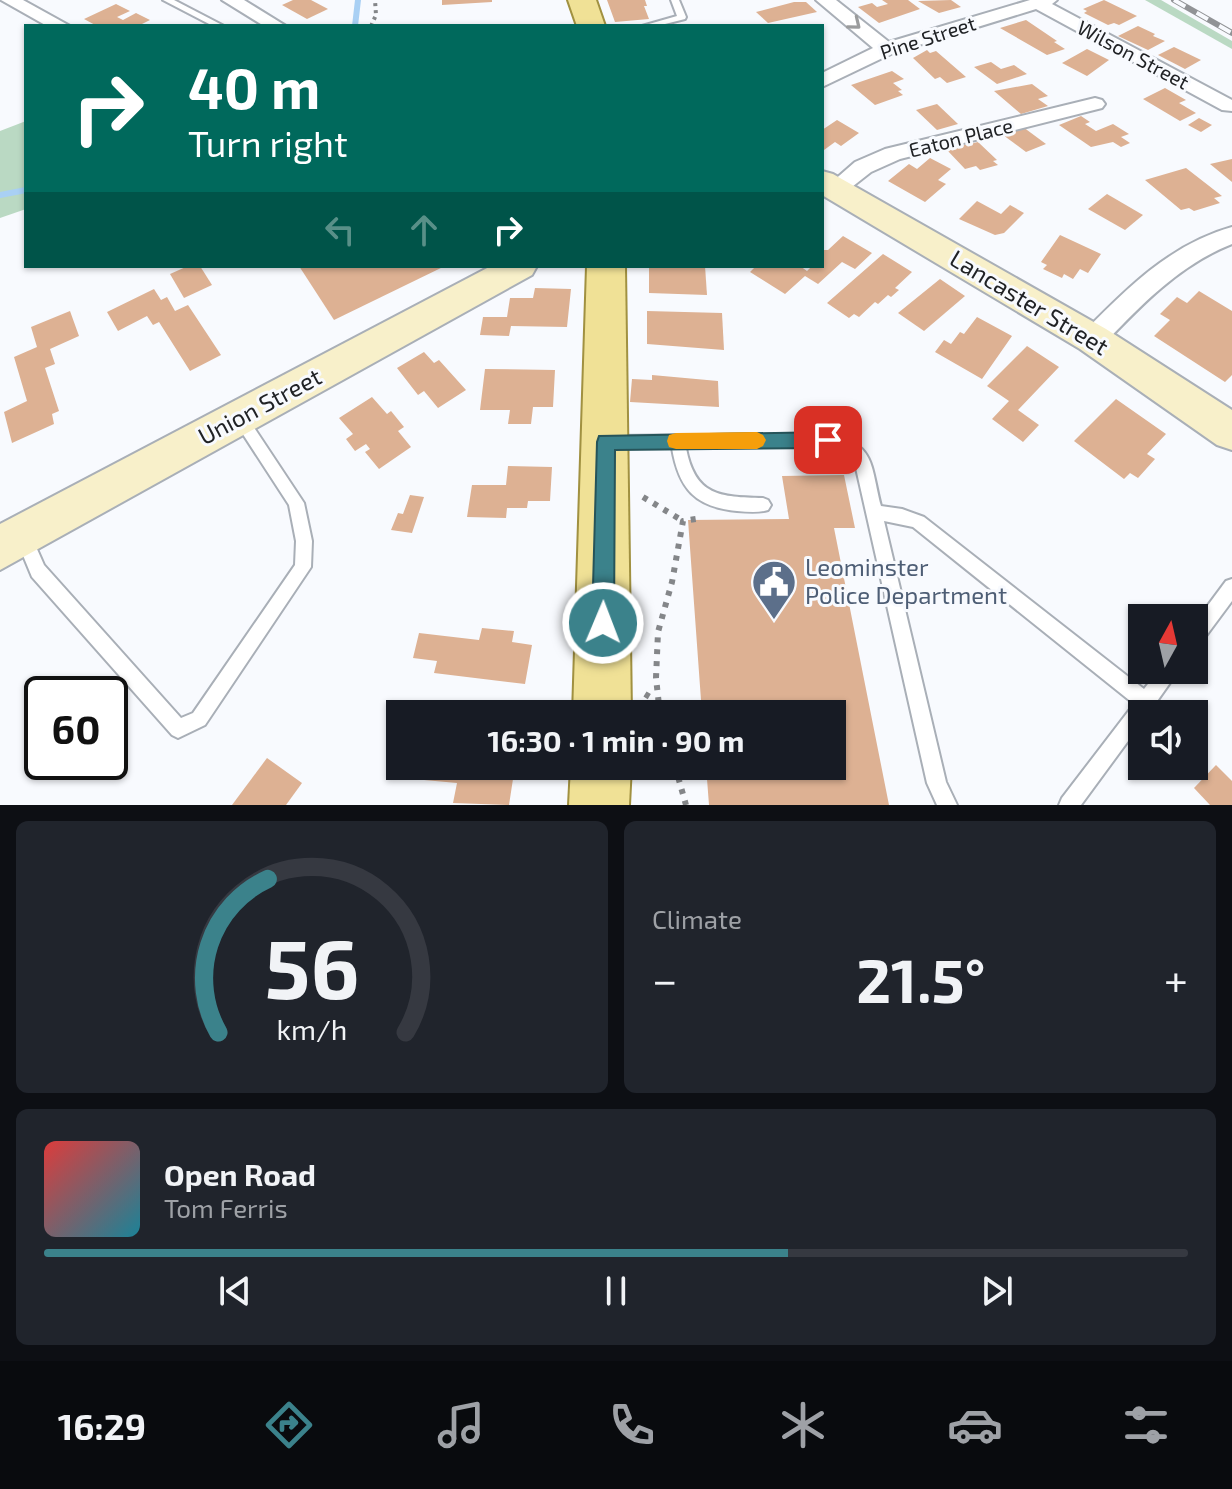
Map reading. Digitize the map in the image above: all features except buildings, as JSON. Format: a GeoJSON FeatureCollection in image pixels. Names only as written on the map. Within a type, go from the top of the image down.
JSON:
{"type":"FeatureCollection","features":[{"type":"Feature","properties":{"kind":"main road"},"geometry":{"type":"LineString","coordinates":[[582,0],[590,24]]}},
{"type":"Feature","properties":{"kind":"main road","name":"Lancaster Street"},"geometry":{"type":"LineString","coordinates":[[828,185],[1093,339],[1232,432]]}},
{"type":"Feature","properties":{"kind":"main road"},"geometry":{"type":"LineString","coordinates":[[602,700],[606,268]]}},
{"type":"Feature","properties":{"kind":"main road","name":"Union Street"},"geometry":{"type":"LineString","coordinates":[[12,542],[508,269]]}},
{"type":"Feature","properties":{"kind":"main road"},"geometry":{"type":"LineString","coordinates":[[599,805],[600,780]]}},
{"type":"Feature","properties":{"kind":"street"},"geometry":{"type":"LineString","coordinates":[[10,0],[57,24]]}},
{"type":"Feature","properties":{"kind":"street"},"geometry":{"type":"LineString","coordinates":[[231,0],[273,24]]}},
{"type":"Feature","properties":{"kind":"street"},"geometry":{"type":"LineString","coordinates":[[825,0],[886,49]]}},
{"type":"Feature","properties":{"kind":"street","name":"Pine Street"},"geometry":{"type":"LineString","coordinates":[[824,80],[886,49],[1042,2]]}},
{"type":"Feature","properties":{"kind":"street","name":"Wilson Street"},"geometry":{"type":"LineString","coordinates":[[1042,2],[1229,106]]}},
{"type":"Feature","properties":{"kind":"street","name":"Eaton Place"},"geometry":{"type":"LineString","coordinates":[[828,185],[893,154],[1095,104]]}},
{"type":"Feature","properties":{"kind":"street"},"geometry":{"type":"LineString","coordinates":[[1093,339],[1156,276],[1183,256],[1232,235]]}},
{"type":"Feature","properties":{"kind":"lane"},"geometry":{"type":"LineString","coordinates":[[157,0],[162,6],[198,24]]}},
{"type":"Feature","properties":{"kind":"lane"},"geometry":{"type":"LineString","coordinates":[[167,0],[216,24]]}},
{"type":"Feature","properties":{"kind":"lane"},"geometry":{"type":"LineString","coordinates":[[182,0],[231,24]]}},
{"type":"Feature","properties":{"kind":"lane"},"geometry":{"type":"LineString","coordinates":[[654,24],[682,17],[675,0]]}},
{"type":"Feature","properties":{"kind":"lane"},"geometry":{"type":"LineString","coordinates":[[12,542],[178,729],[199,719],[303,567],[304,541],[296,503],[240,417]]}},
{"type":"Feature","properties":{"kind":"lane"},"geometry":{"type":"LineString","coordinates":[[606,442],[828,440],[846,444],[861,455],[877,513],[937,783],[947,805]]}},
{"type":"Feature","properties":{"kind":"lane"},"geometry":{"type":"LineString","coordinates":[[678,441],[684,474],[697,493],[719,502],[763,505]]}},
{"type":"Feature","properties":{"kind":"lane"},"geometry":{"type":"LineString","coordinates":[[877,513],[902,516],[918,522],[1143,700]]}},
{"type":"Feature","properties":{"kind":"lane"},"geometry":{"type":"LineString","coordinates":[[1208,619],[1232,587]]}},
{"type":"Feature","properties":{"kind":"lane"},"geometry":{"type":"LineString","coordinates":[[1069,805],[1128,726]]}},
{"type":"Feature","properties":{"kind":"path"},"geometry":{"type":"LineString","coordinates":[[372,24],[376,15],[375,0]]}},
{"type":"Feature","properties":{"kind":"path"},"geometry":{"type":"LineString","coordinates":[[647,499],[683,521]]}},
{"type":"Feature","properties":{"kind":"path"},"geometry":{"type":"LineString","coordinates":[[658,700],[658,632],[672,582],[683,521],[688,518],[712,518]]}},
{"type":"Feature","properties":{"kind":"path"},"geometry":{"type":"LineString","coordinates":[[644,694],[654,700]]}},
{"type":"Feature","properties":{"kind":"path"},"geometry":{"type":"LineString","coordinates":[[679,780],[686,805]]}},
{"type":"Feature","properties":{"kind":"green space"},"geometry":{"type":"Polygon","coordinates":[[[1145,0],[1161,0],[1232,41],[1232,49],[1145,0]]]}},
{"type":"Feature","properties":{"kind":"green space"},"geometry":{"type":"Polygon","coordinates":[[[24,122],[24,210],[0,218],[0,131],[24,122]]]}},
{"type":"Feature","properties":{"kind":"waterway"},"geometry":{"type":"LineString","coordinates":[[355,24],[358,0]]}},
{"type":"Feature","properties":{"kind":"waterway"},"geometry":{"type":"LineString","coordinates":[[0,195],[24,190]]}},
{"type":"Feature","properties":{"kind":"railway"},"geometry":{"type":"LineString","coordinates":[[1174,0],[1232,33]]}},
{"type":"Feature","properties":{"kind":"slow traffic"},"geometry":{"type":"LineString","coordinates":[[676,441],[757,440]]}},
{"type":"Feature","properties":{"kind":"place","name":"Leominster Police Department"},"geometry":{"type":"Point","coordinates":[774,621]}},
{"type":"Feature","properties":{"kind":"route"},"geometry":{"type":"LineString","coordinates":[[603,623],[606,442],[828,440]]}}]}
